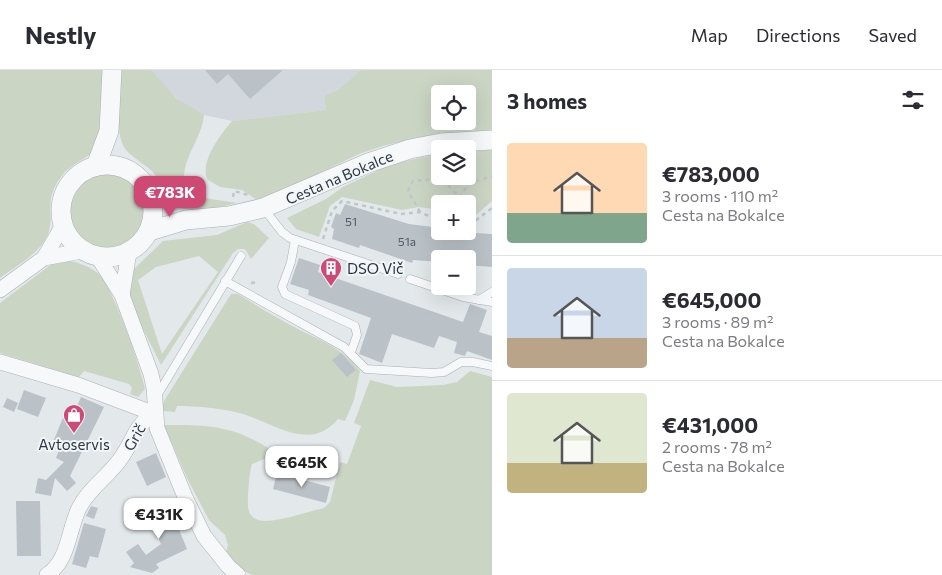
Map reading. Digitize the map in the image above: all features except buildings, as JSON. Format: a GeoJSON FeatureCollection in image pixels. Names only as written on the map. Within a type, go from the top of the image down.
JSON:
{"type":"FeatureCollection","features":[{"type":"Feature","properties":{"kind":"street"},"geometry":{"type":"LineString","coordinates":[[96,166],[109,131],[112,70]]}},
{"type":"Feature","properties":{"kind":"street"},"geometry":{"type":"LineString","coordinates":[[109,131],[126,169]]}},
{"type":"Feature","properties":{"kind":"street","name":"Cesta na Bokalce"},"geometry":{"type":"LineString","coordinates":[[129,252],[143,241],[150,231],[186,220],[229,216],[263,208],[400,152],[441,143],[492,140]]}},
{"type":"Feature","properties":{"kind":"street"},"geometry":{"type":"LineString","coordinates":[[150,231],[154,213],[153,201],[145,184],[126,169],[111,165],[96,166],[79,175],[67,189],[61,207],[63,225],[70,240],[90,254],[122,295],[151,374],[157,428],[185,497],[204,536],[222,560],[238,575]]}},
{"type":"Feature","properties":{"kind":"street"},"geometry":{"type":"LineString","coordinates":[[153,201],[186,220]]}},
{"type":"Feature","properties":{"kind":"street"},"geometry":{"type":"LineString","coordinates":[[0,290],[44,258],[63,225]]}},
{"type":"Feature","properties":{"kind":"street"},"geometry":{"type":"LineString","coordinates":[[44,258],[90,254],[117,257],[129,252]]}},
{"type":"Feature","properties":{"kind":"street"},"geometry":{"type":"LineString","coordinates":[[122,295],[129,252]]}},
{"type":"Feature","properties":{"kind":"street","name":"Grič"},"geometry":{"type":"LineString","coordinates":[[0,362],[155,407],[143,420],[121,459],[88,494],[80,507],[60,563],[47,575]]}},
{"type":"Feature","properties":{"kind":"lane"},"geometry":{"type":"LineString","coordinates":[[263,208],[282,232],[295,240],[398,274]]}},
{"type":"Feature","properties":{"kind":"lane"},"geometry":{"type":"LineString","coordinates":[[295,240],[291,262],[282,287],[284,294],[355,326],[357,335],[351,352]]}},
{"type":"Feature","properties":{"kind":"lane"},"geometry":{"type":"LineString","coordinates":[[155,407],[162,382],[241,256]]}},
{"type":"Feature","properties":{"kind":"lane"},"geometry":{"type":"LineString","coordinates":[[410,278],[479,300],[492,302]]}},
{"type":"Feature","properties":{"kind":"lane"},"geometry":{"type":"LineString","coordinates":[[225,281],[351,352],[366,369],[432,373],[444,372],[461,362],[473,362],[492,366]]}},
{"type":"Feature","properties":{"kind":"lane"},"geometry":{"type":"LineString","coordinates":[[479,300],[492,292]]}},
{"type":"Feature","properties":{"kind":"path"},"geometry":{"type":"LineString","coordinates":[[461,195],[470,183],[492,176]]}},
{"type":"Feature","properties":{"kind":"path"},"geometry":{"type":"LineString","coordinates":[[420,212],[408,191],[413,181],[436,179],[447,184],[457,195]]}},
{"type":"Feature","properties":{"kind":"path"},"geometry":{"type":"LineString","coordinates":[[320,248],[332,211],[337,203],[342,201],[400,214],[420,212],[431,217]]}},
{"type":"Feature","properties":{"kind":"path"},"geometry":{"type":"LineString","coordinates":[[476,220],[492,208]]}},
{"type":"Feature","properties":{"kind":"shaded area"},"geometry":{"type":"Polygon","coordinates":[[[151,70],[361,70],[339,89],[324,96],[326,110],[232,121],[204,115],[187,106],[168,91],[151,70]]]}},
{"type":"Feature","properties":{"kind":"green space"},"geometry":{"type":"Polygon","coordinates":[[[0,70],[104,70],[104,97],[101,142],[93,152],[70,167],[56,185],[51,198],[50,223],[46,239],[28,258],[0,278],[0,70]]]}},
{"type":"Feature","properties":{"kind":"green space"},"geometry":{"type":"Polygon","coordinates":[[[121,70],[151,70],[176,98],[204,115],[185,168],[185,186],[198,197],[237,203],[200,210],[190,210],[173,205],[153,172],[129,153],[122,143],[118,123],[121,70]]]}},
{"type":"Feature","properties":{"kind":"green space"},"geometry":{"type":"Polygon","coordinates":[[[361,70],[492,70],[492,130],[416,138],[383,146],[359,154],[295,185],[257,200],[242,190],[220,187],[207,179],[206,164],[209,156],[217,140],[232,121],[326,110],[324,96],[339,89],[361,70]]]}},
{"type":"Feature","properties":{"kind":"green space"},"geometry":{"type":"Polygon","coordinates":[[[492,150],[492,201],[477,214],[476,195],[431,195],[431,209],[419,207],[402,210],[342,197],[330,206],[319,237],[296,229],[287,218],[326,199],[343,187],[389,165],[431,155],[431,185],[476,185],[476,151],[492,150]]]}},
{"type":"Feature","properties":{"kind":"green space"},"geometry":{"type":"Polygon","coordinates":[[[108,174],[122,177],[135,185],[143,198],[146,212],[143,226],[135,239],[122,247],[108,250],[94,247],[81,239],[73,226],[70,212],[73,198],[81,185],[94,177],[108,174]]]}},
{"type":"Feature","properties":{"kind":"green space"},"geometry":{"type":"Polygon","coordinates":[[[247,222],[254,224],[269,238],[251,259],[245,249],[238,249],[233,253],[161,365],[135,313],[128,287],[133,270],[163,241],[217,235],[247,222]],[[199,256],[156,267],[138,280],[162,354],[218,272],[199,256]]]}},
{"type":"Feature","properties":{"kind":"green space"},"geometry":{"type":"Polygon","coordinates":[[[66,260],[93,270],[100,275],[106,284],[133,347],[142,378],[145,389],[138,397],[130,394],[132,388],[129,384],[84,371],[79,377],[0,353],[0,303],[53,263],[66,260]]]}},
{"type":"Feature","properties":{"kind":"green space"},"geometry":{"type":"Polygon","coordinates":[[[231,294],[238,294],[331,346],[354,363],[360,371],[354,400],[345,421],[338,419],[326,429],[314,434],[301,434],[288,432],[248,416],[221,409],[177,406],[175,412],[164,411],[162,408],[164,401],[231,294]]]}},
{"type":"Feature","properties":{"kind":"green space"},"geometry":{"type":"Polygon","coordinates":[[[470,371],[492,377],[492,575],[252,575],[242,570],[226,552],[228,545],[225,535],[209,520],[187,478],[164,425],[194,425],[219,428],[243,435],[270,449],[266,458],[252,464],[248,495],[248,508],[253,517],[262,521],[269,521],[324,508],[330,502],[340,462],[347,464],[361,426],[354,423],[370,380],[397,387],[443,385],[457,382],[470,371]]]}},
{"type":"Feature","properties":{"kind":"place","name":"DSO Vič"},"geometry":{"type":"Point","coordinates":[331,287]}},
{"type":"Feature","properties":{"kind":"place","name":"Avtoservis"},"geometry":{"type":"Point","coordinates":[74,434]}}]}
